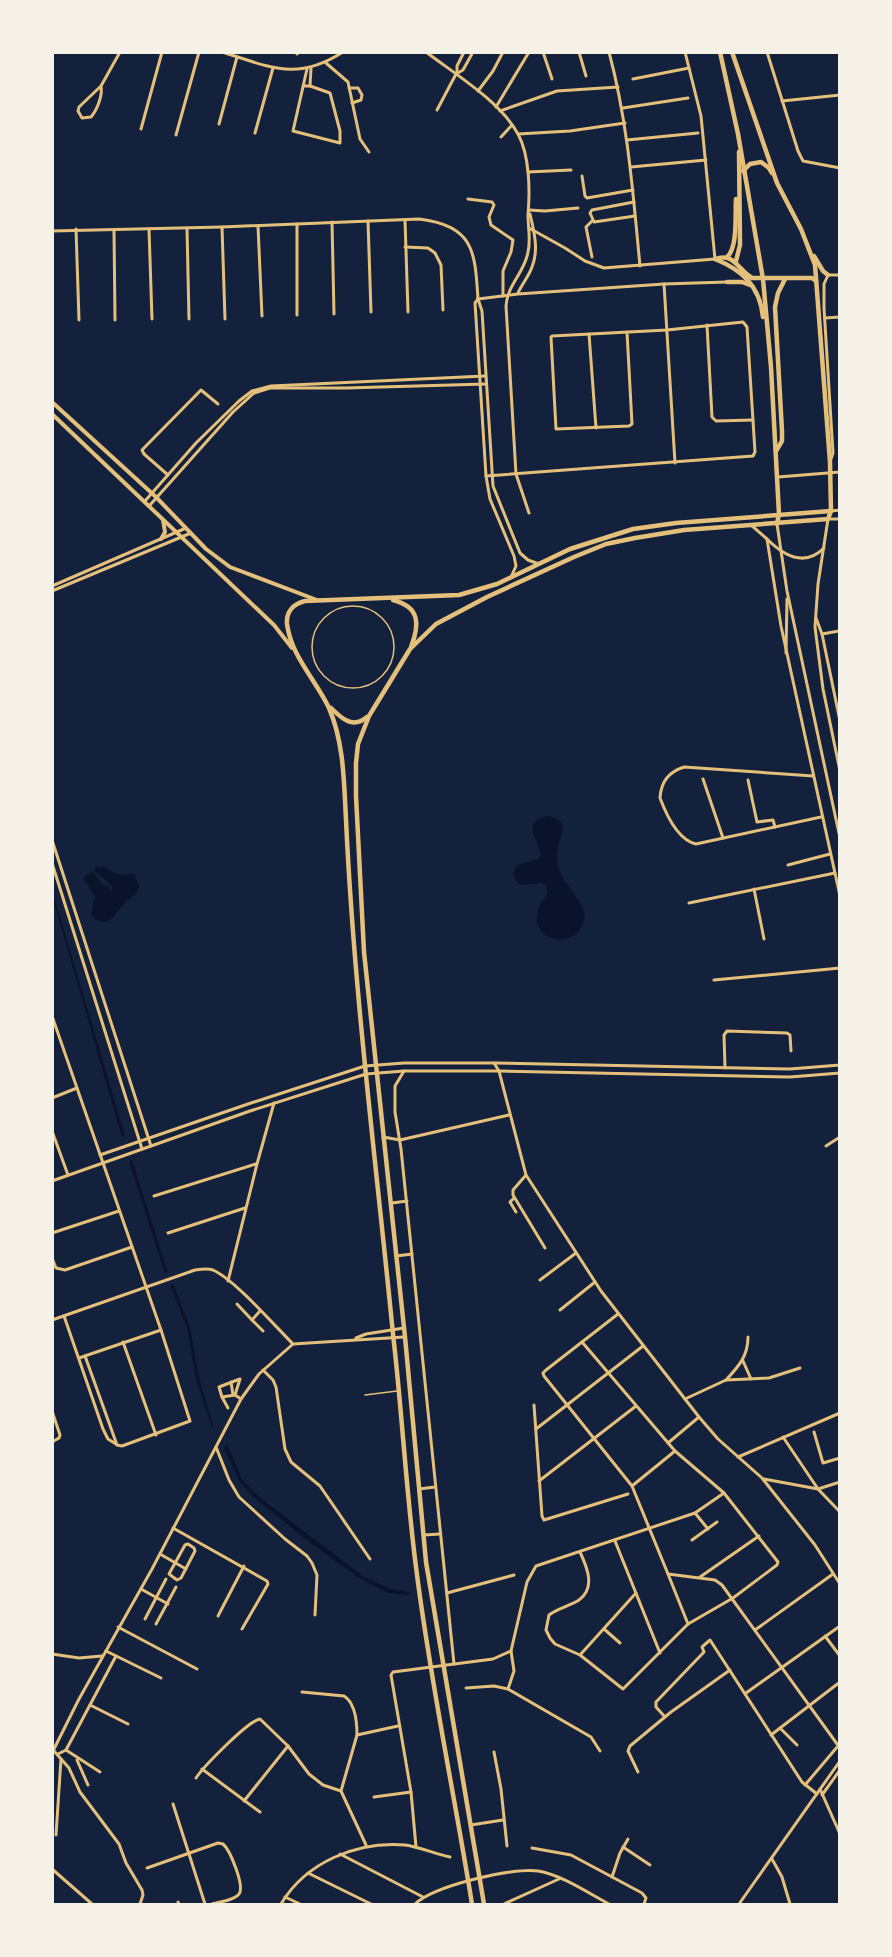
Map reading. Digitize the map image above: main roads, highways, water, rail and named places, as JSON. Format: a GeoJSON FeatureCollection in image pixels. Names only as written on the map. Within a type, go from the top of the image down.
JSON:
{"type":"FeatureCollection","features":[{"type":"Feature","properties":{"kind":"main road"},"geometry":{"type":"LineString","coordinates":[[720,52],[738,134],[763,279],[778,477],[777,524]]}},
{"type":"Feature","properties":{"kind":"main road"},"geometry":{"type":"LineString","coordinates":[[732,52],[777,183]]}},
{"type":"Feature","properties":{"kind":"main road"},"geometry":{"type":"LineString","coordinates":[[736,261],[740,245],[738,134]]}},
{"type":"Feature","properties":{"kind":"main road"},"geometry":{"type":"LineString","coordinates":[[738,176],[750,164],[761,162],[769,168],[822,271],[828,275]]}},
{"type":"Feature","properties":{"kind":"main road"},"geometry":{"type":"LineString","coordinates":[[738,185],[732,253],[727,257],[715,259],[732,266],[753,287],[762,304],[771,367]]}},
{"type":"Feature","properties":{"kind":"main road"},"geometry":{"type":"LineString","coordinates":[[410,649],[436,624],[574,557],[606,544],[684,530],[828,519],[831,511],[830,462],[816,281],[808,245]]}},
{"type":"Feature","properties":{"kind":"main road"},"geometry":{"type":"LineString","coordinates":[[727,257],[736,261],[749,276],[763,279],[812,278],[816,281]]}},
{"type":"Feature","properties":{"kind":"main road"},"geometry":{"type":"LineString","coordinates":[[776,451],[782,441],[782,431],[775,307],[778,293],[785,279]]}},
{"type":"Feature","properties":{"kind":"main road"},"geometry":{"type":"LineString","coordinates":[[727,282],[742,282],[753,287]]}},
{"type":"Feature","properties":{"kind":"main road"},"geometry":{"type":"LineString","coordinates":[[52,402],[154,495],[206,549],[230,567],[318,600]]}},
{"type":"Feature","properties":{"kind":"main road"},"geometry":{"type":"LineString","coordinates":[[52,414],[274,625],[295,651],[328,706],[335,725],[344,766],[355,960],[416,1565],[472,1905]]}},
{"type":"Feature","properties":{"kind":"main road"},"geometry":{"type":"LineString","coordinates":[[295,651],[287,625],[292,607],[299,603],[318,600],[459,595],[477,591],[511,577],[570,549],[633,529],[676,523],[831,511]]}},
{"type":"Feature","properties":{"kind":"main road"},"geometry":{"type":"LineString","coordinates":[[161,539],[165,531],[163,519]]}},
{"type":"Feature","properties":{"kind":"main road"},"geometry":{"type":"LineString","coordinates":[[388,599],[407,605],[417,620],[417,629],[410,649],[369,716],[358,744],[356,796],[364,952],[405,1337],[426,1562],[484,1905]]}},
{"type":"Feature","properties":{"kind":"main road"},"geometry":{"type":"LineString","coordinates":[[328,706],[341,718],[352,723],[369,716]]}},
{"type":"Feature","properties":{"kind":"water"},"geometry":{"type":"Polygon","coordinates":[[[548,816],[556,818],[562,826],[557,854],[558,864],[584,913],[584,920],[578,932],[569,938],[549,937],[541,930],[537,921],[539,908],[548,893],[546,885],[541,883],[521,885],[514,876],[518,865],[541,856],[533,828],[539,819],[548,816]]]}},
{"type":"Feature","properties":{"kind":"water"},"geometry":{"type":"Polygon","coordinates":[[[97,866],[101,869],[103,866],[118,874],[134,873],[139,886],[135,895],[106,922],[97,920],[91,915],[95,896],[83,878],[93,871],[103,885],[109,887],[112,892],[112,886],[94,870],[97,866]]]}},
{"type":"Feature","properties":{"kind":"water"},"geometry":{"type":"Polygon","coordinates":[[[52,890],[125,1136],[122,1137],[53,899],[52,890]]]}},
{"type":"Feature","properties":{"kind":"water"},"geometry":{"type":"Polygon","coordinates":[[[132,1160],[168,1273],[165,1274],[129,1161],[132,1160]]]}},
{"type":"Feature","properties":{"kind":"water"},"geometry":{"type":"Polygon","coordinates":[[[173,1284],[190,1327],[199,1378],[212,1428],[196,1379],[187,1328],[170,1285],[173,1284]]]}},
{"type":"Feature","properties":{"kind":"water"},"geometry":{"type":"Polygon","coordinates":[[[227,1444],[242,1480],[259,1497],[364,1577],[391,1589],[409,1592],[409,1595],[388,1593],[361,1579],[313,1545],[256,1499],[239,1481],[224,1448],[227,1444]]]}}]}
